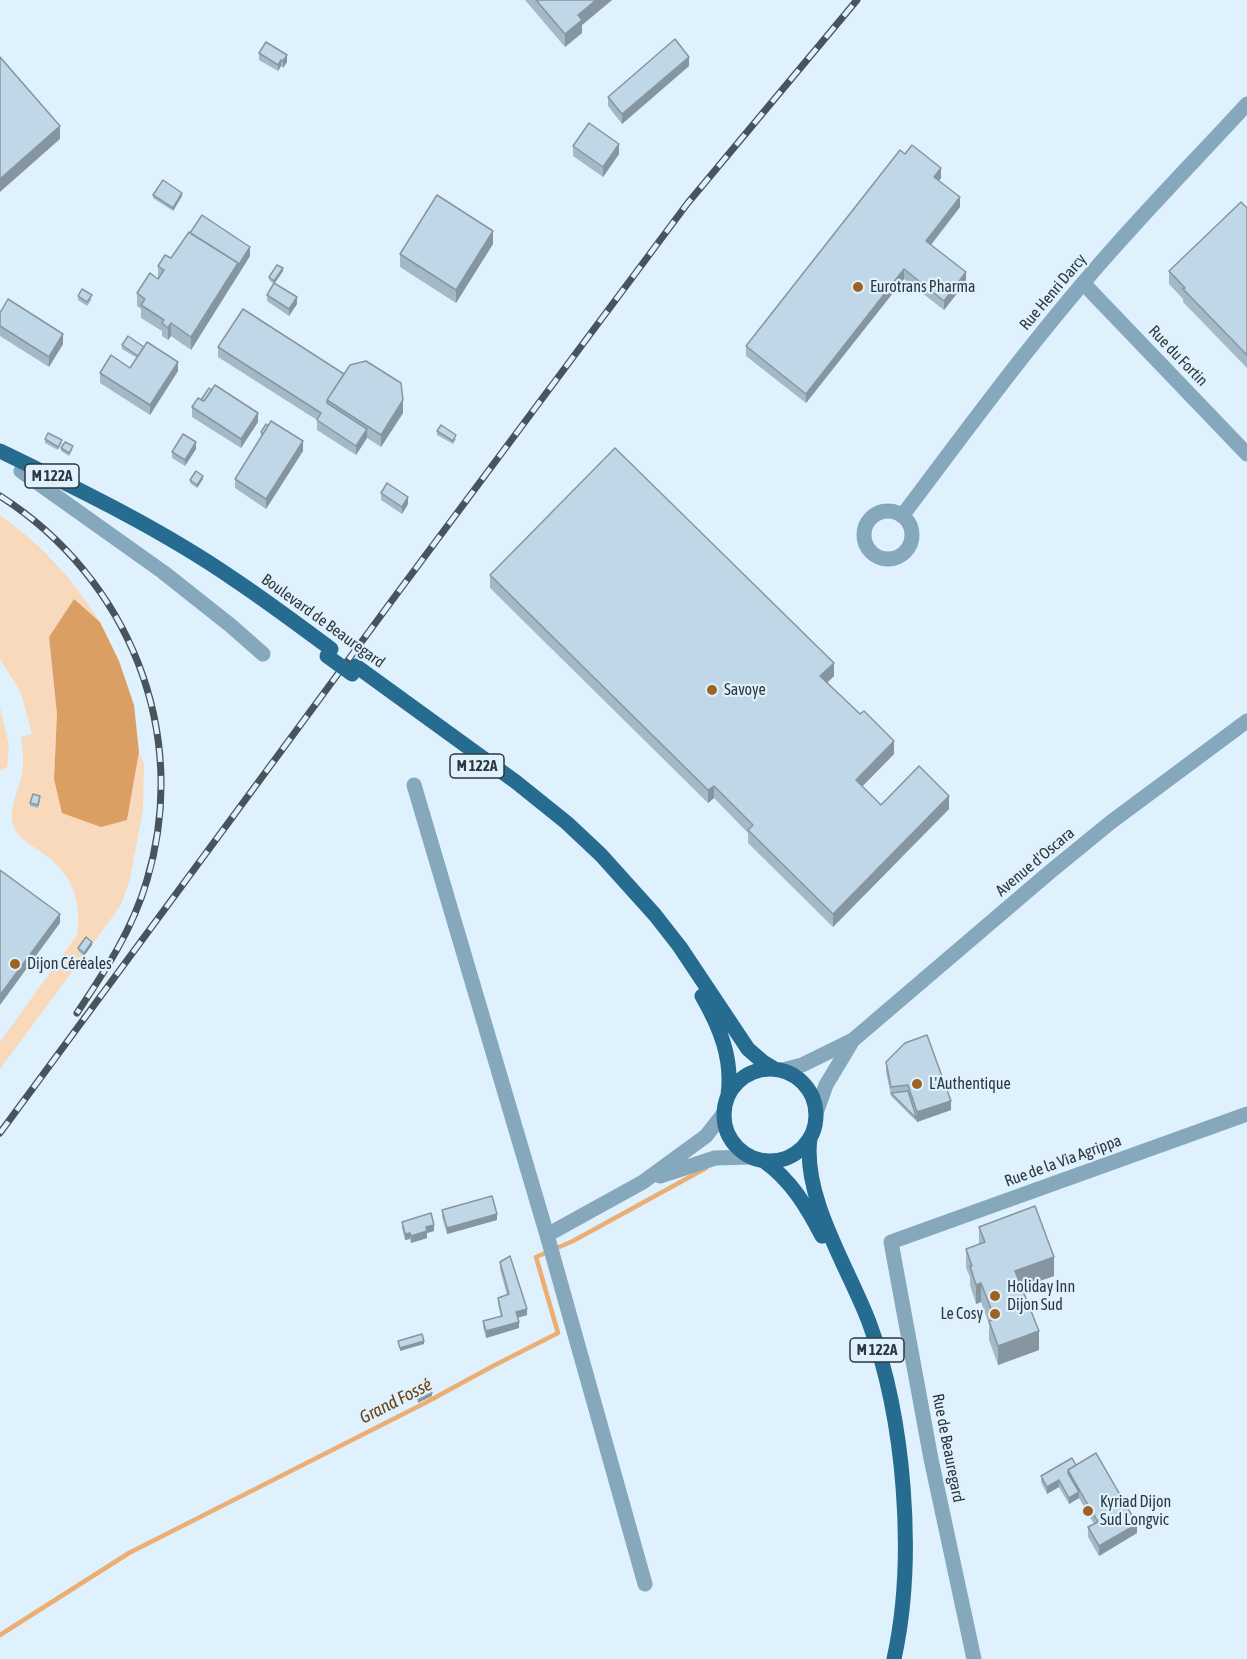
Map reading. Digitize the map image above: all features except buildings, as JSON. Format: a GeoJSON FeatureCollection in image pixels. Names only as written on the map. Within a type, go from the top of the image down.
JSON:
{"type":"FeatureCollection","features":[{"type":"Feature","properties":{"kind":"main road","name":"Boulevard de Beauregard"},"geometry":{"type":"LineString","coordinates":[[0,451],[104,501],[160,533],[235,579],[329,652]]}},
{"type":"Feature","properties":{"kind":"main road","name":"Boulevard de Beauregard"},"geometry":{"type":"LineString","coordinates":[[0,461],[78,497],[159,542],[230,586],[354,670],[537,809],[599,860]]}},
{"type":"Feature","properties":{"kind":"main road","name":"M 122A"},"geometry":{"type":"LineString","coordinates":[[599,860],[655,915],[680,947],[748,1049],[763,1062],[778,1069]]}},
{"type":"Feature","properties":{"kind":"main road","name":"M 122A"},"geometry":{"type":"LineString","coordinates":[[599,860],[651,924],[711,1011],[720,1030],[728,1059],[728,1095]]}},
{"type":"Feature","properties":{"kind":"main road"},"geometry":{"type":"LineString","coordinates":[[778,1069],[799,1079],[806,1086],[816,1113],[815,1125],[810,1138],[802,1148],[789,1157],[774,1161],[757,1159],[738,1149],[726,1130],[724,1113],[728,1095],[734,1084],[742,1077],[752,1072],[778,1069]]}},
{"type":"Feature","properties":{"kind":"main road","name":"M 122A"},"geometry":{"type":"LineString","coordinates":[[810,1138],[808,1157],[815,1195],[870,1324],[886,1381],[896,1433],[906,1551],[903,1604],[894,1659]]}},
{"type":"Feature","properties":{"kind":"main road","name":"M 122A"},"geometry":{"type":"LineString","coordinates":[[757,1159],[782,1174],[820,1232],[856,1314],[873,1368],[888,1447],[897,1547],[893,1606],[885,1659]]}},
{"type":"Feature","properties":{"kind":"street","name":"Rue Henri Darcy"},"geometry":{"type":"LineString","coordinates":[[902,516],[1026,352],[1112,250],[1247,104]]}},
{"type":"Feature","properties":{"kind":"street","name":"Rue du Fortin"},"geometry":{"type":"LineString","coordinates":[[1083,284],[1247,454]]}},
{"type":"Feature","properties":{"kind":"street"},"geometry":{"type":"LineString","coordinates":[[21,471],[163,572],[263,654]]}},
{"type":"Feature","properties":{"kind":"street","name":"Avenue d'Oscara"},"geometry":{"type":"LineString","coordinates":[[778,1069],[802,1065],[853,1040],[1111,822],[1247,721]]}},
{"type":"Feature","properties":{"kind":"street"},"geometry":{"type":"LineString","coordinates":[[414,785],[547,1235],[645,1584]]}},
{"type":"Feature","properties":{"kind":"street","name":"Avenue d'Oscara"},"geometry":{"type":"LineString","coordinates":[[816,1113],[825,1086],[853,1040]]}},
{"type":"Feature","properties":{"kind":"street"},"geometry":{"type":"LineString","coordinates":[[547,1235],[643,1182],[706,1136],[724,1113]]}},
{"type":"Feature","properties":{"kind":"street","name":"Rue de la Via Agrippa"},"geometry":{"type":"LineString","coordinates":[[891,1242],[1247,1114]]}},
{"type":"Feature","properties":{"kind":"street"},"geometry":{"type":"LineString","coordinates":[[643,1182],[706,1160],[730,1156],[757,1159]]}},
{"type":"Feature","properties":{"kind":"street","name":"Rue de Beauregard"},"geometry":{"type":"LineString","coordinates":[[891,1242],[931,1459],[974,1659]]}},
{"type":"Feature","properties":{"kind":"shaded area"},"geometry":{"type":"Polygon","coordinates":[[[0,515],[56,564],[100,622],[74,599],[49,637],[57,714],[54,779],[127,820],[139,752],[144,763],[143,810],[130,879],[121,905],[92,945],[78,951],[84,956],[0,1069],[0,1042],[77,935],[78,909],[67,877],[51,860],[22,838],[16,831],[12,820],[23,769],[21,737],[32,734],[21,693],[0,659],[0,515]]]}},
{"type":"Feature","properties":{"kind":"shaded area"},"geometry":{"type":"Polygon","coordinates":[[[74,599],[100,622],[119,661],[134,705],[139,752],[127,820],[101,827],[62,813],[54,779],[57,714],[49,637],[74,599]]]}},
{"type":"Feature","properties":{"kind":"shaded area"},"geometry":{"type":"Polygon","coordinates":[[[0,707],[9,746],[7,767],[0,771],[0,707]]]}},
{"type":"Feature","properties":{"kind":"waterway","name":"Grand Fossé"},"geometry":{"type":"LineString","coordinates":[[0,1635],[129,1553],[558,1333],[536,1257],[573,1241],[706,1168]]}},
{"type":"Feature","properties":{"kind":"railway"},"geometry":{"type":"LineString","coordinates":[[0,1133],[687,204],[857,0]]}},
{"type":"Feature","properties":{"kind":"railway"},"geometry":{"type":"LineString","coordinates":[[0,496],[45,530],[84,570],[115,615],[138,664],[154,716],[161,770],[159,825],[147,880],[126,933],[77,1013]]}},
{"type":"Feature","properties":{"kind":"place","name":"Eurotrans Pharma"},"geometry":{"type":"Point","coordinates":[858,287]}},
{"type":"Feature","properties":{"kind":"place","name":"Savoye"},"geometry":{"type":"Point","coordinates":[712,690]}},
{"type":"Feature","properties":{"kind":"place","name":"Dijon Céréales"},"geometry":{"type":"Point","coordinates":[15,964]}},
{"type":"Feature","properties":{"kind":"place","name":"L'Authentique"},"geometry":{"type":"Point","coordinates":[917,1084]}},
{"type":"Feature","properties":{"kind":"place","name":"Holiday Inn Dijon Sud"},"geometry":{"type":"Point","coordinates":[995,1296]}},
{"type":"Feature","properties":{"kind":"place","name":"Le Cosy"},"geometry":{"type":"Point","coordinates":[995,1314]}},
{"type":"Feature","properties":{"kind":"place","name":"Kyriad Dijon Sud Longvic"},"geometry":{"type":"Point","coordinates":[1088,1511]}}]}
